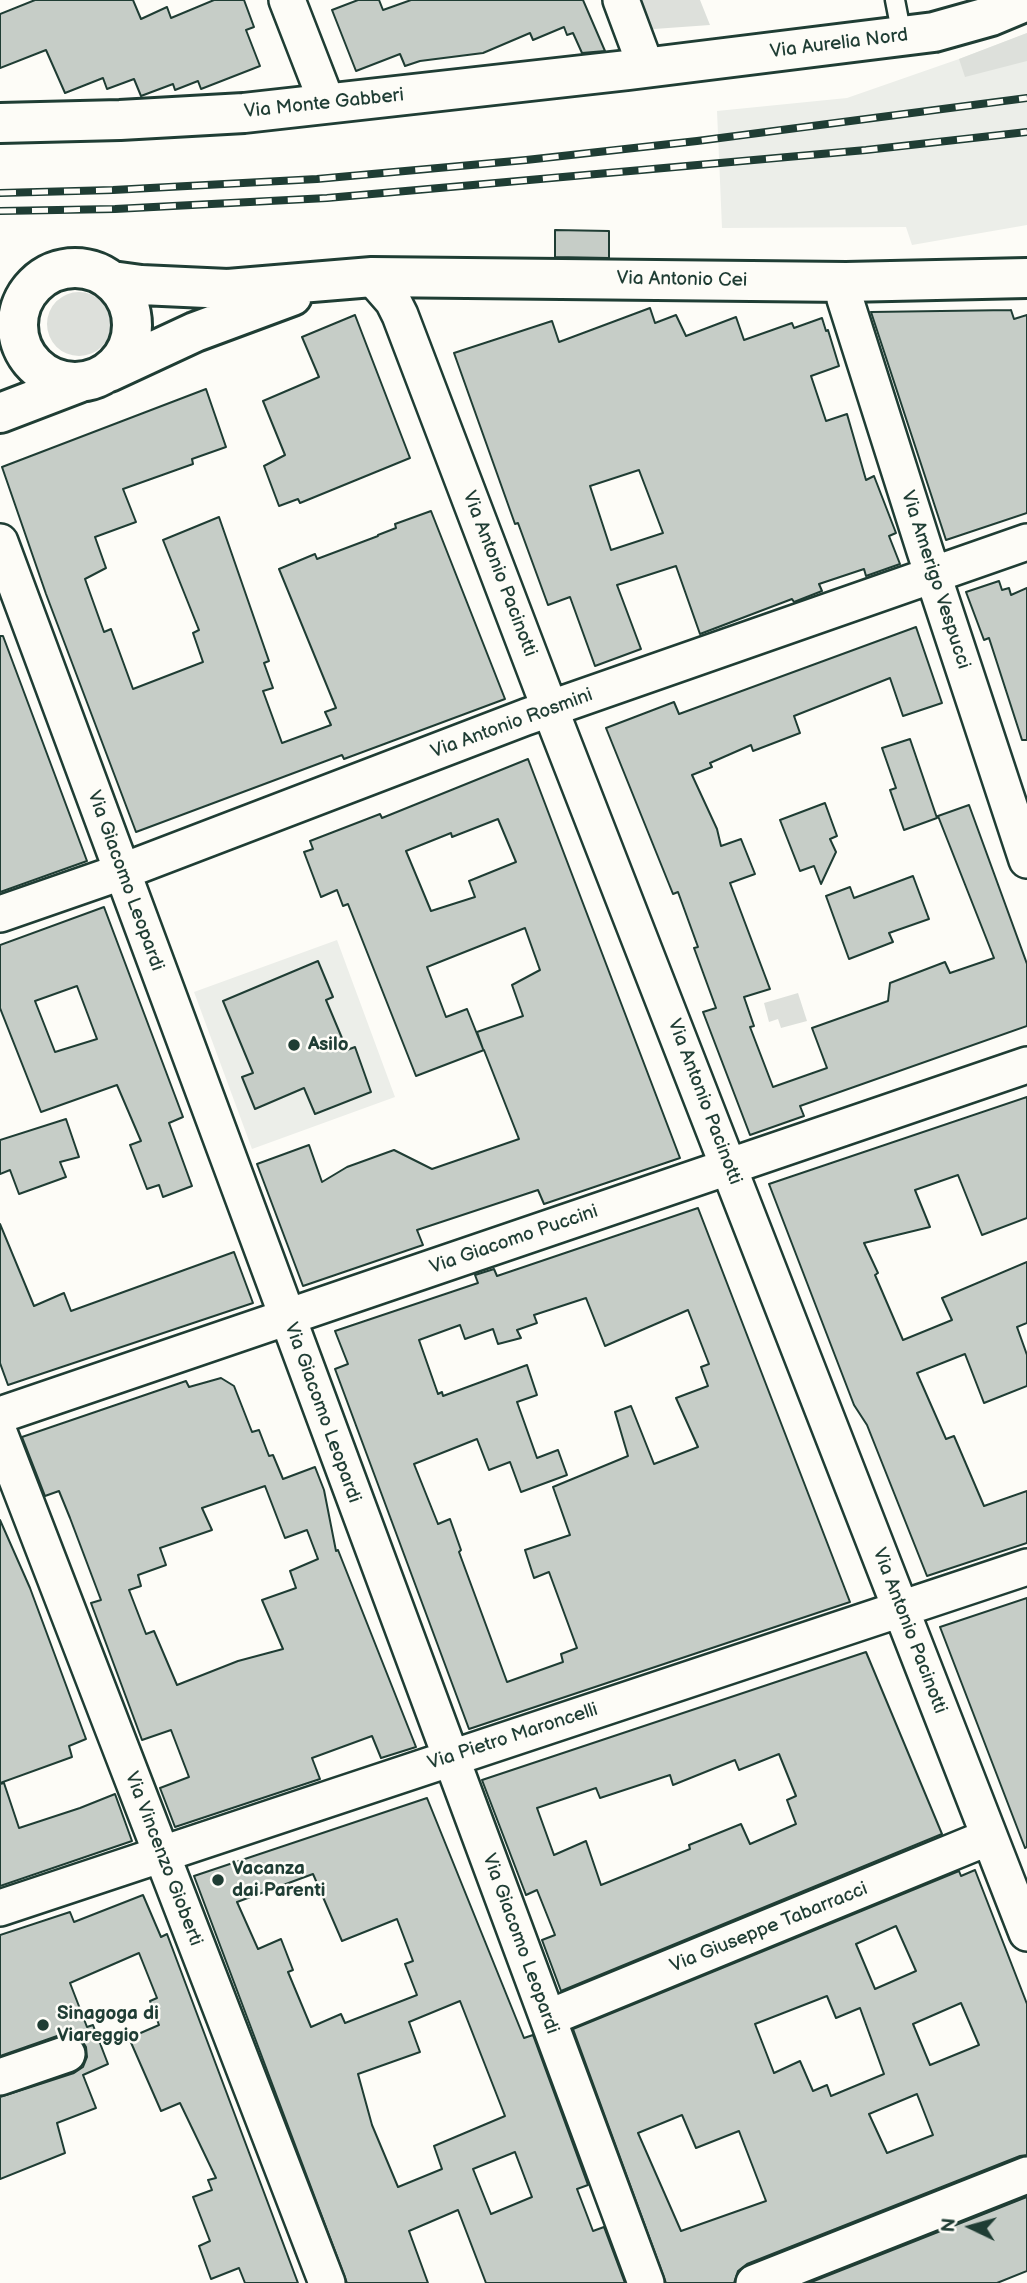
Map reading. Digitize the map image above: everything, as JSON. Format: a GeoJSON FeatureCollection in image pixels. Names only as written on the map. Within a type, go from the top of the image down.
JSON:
{"type":"FeatureCollection","features":[{"type":"Feature","properties":{"kind":"street"},"geometry":{"type":"LineString","coordinates":[[287,0],[327,103]]}},
{"type":"Feature","properties":{"kind":"street"},"geometry":{"type":"LineString","coordinates":[[621,0],[646,67]]}},
{"type":"Feature","properties":{"kind":"street","name":"Via Aurelia Nord"},"geometry":{"type":"LineString","coordinates":[[646,67],[899,18],[934,32],[991,16],[1027,1]]}},
{"type":"Feature","properties":{"kind":"street","name":"Via Monte Gabberi"},"geometry":{"type":"LineString","coordinates":[[0,123],[244,113],[646,67]]}},
{"type":"Feature","properties":{"kind":"street"},"geometry":{"type":"LineString","coordinates":[[0,388],[24,297],[37,282],[62,269],[79,267],[97,272],[112,281],[123,293],[130,308],[131,332],[124,355],[114,367],[91,379],[0,413]]}},
{"type":"Feature","properties":{"kind":"street"},"geometry":{"type":"LineString","coordinates":[[0,279],[45,276]]}},
{"type":"Feature","properties":{"kind":"street","name":"Via Antonio Cei"},"geometry":{"type":"LineString","coordinates":[[91,379],[195,332],[354,278]]}},
{"type":"Feature","properties":{"kind":"street","name":"Via Antonio Cei"},"geometry":{"type":"LineString","coordinates":[[112,281],[228,289],[354,278],[838,282],[1027,278]]}},
{"type":"Feature","properties":{"kind":"street","name":"Via Antonio Pacinotti"},"geometry":{"type":"LineString","coordinates":[[354,278],[388,295],[400,315],[550,709],[1027,1933]]}},
{"type":"Feature","properties":{"kind":"street","name":"Via Amerigo Vespucci"},"geometry":{"type":"LineString","coordinates":[[845,299],[1027,860]]}},
{"type":"Feature","properties":{"kind":"street"},"geometry":{"type":"LineString","coordinates":[[14,330],[30,361],[48,376],[58,380],[91,379]]}},
{"type":"Feature","properties":{"kind":"street","name":"Via Giacomo Leopardi"},"geometry":{"type":"LineString","coordinates":[[0,542],[646,2283]]}},
{"type":"Feature","properties":{"kind":"street","name":"Via Antonio Rosmini"},"geometry":{"type":"LineString","coordinates":[[0,914],[121,872],[550,709],[1027,542]]}},
{"type":"Feature","properties":{"kind":"street","name":"Via Giacomo Puccini"},"geometry":{"type":"LineString","coordinates":[[0,1415],[1027,1065]]}},
{"type":"Feature","properties":{"kind":"street","name":"Via Vincenzo Gioberti"},"geometry":{"type":"LineString","coordinates":[[0,1435],[327,2283]]}},
{"type":"Feature","properties":{"kind":"street","name":"Via Pietro Maroncelli"},"geometry":{"type":"LineString","coordinates":[[0,1908],[1027,1567]]}},
{"type":"Feature","properties":{"kind":"street","name":"Via Giuseppe Tabarracci"},"geometry":{"type":"LineString","coordinates":[[548,2018],[989,1837]]}},
{"type":"Feature","properties":{"kind":"street"},"geometry":{"type":"LineString","coordinates":[[0,2077],[67,2054]]}},
{"type":"Feature","properties":{"kind":"street"},"geometry":{"type":"LineString","coordinates":[[754,2283],[1027,2175]]}},
{"type":"Feature","properties":{"kind":"shaded area"},"geometry":{"type":"Polygon","coordinates":[[[629,0],[700,0],[710,25],[640,30],[629,0]]]}},
{"type":"Feature","properties":{"kind":"shaded area"},"geometry":{"type":"Polygon","coordinates":[[[1027,33],[1027,225],[912,245],[906,227],[722,228],[717,111],[847,98],[1027,33]]]}},
{"type":"Feature","properties":{"kind":"shaded area"},"geometry":{"type":"Polygon","coordinates":[[[1027,33],[1027,61],[965,77],[959,59],[1027,33]]]}},
{"type":"Feature","properties":{"kind":"shaded area"},"geometry":{"type":"Polygon","coordinates":[[[79,292],[91,294],[102,301],[109,312],[109,336],[102,347],[91,354],[79,356],[67,354],[56,347],[49,336],[47,324],[49,312],[56,301],[67,294],[79,292]]]}},
{"type":"Feature","properties":{"kind":"shaded area","name":"Asilo"},"geometry":{"type":"Polygon","coordinates":[[[337,940],[395,1097],[252,1149],[194,992],[337,940]]]}},
{"type":"Feature","properties":{"kind":"shaded area"},"geometry":{"type":"Polygon","coordinates":[[[798,993],[807,1021],[781,1028],[778,1019],[769,1022],[764,1003],[798,993]]]}},
{"type":"Feature","properties":{"kind":"building"},"geometry":{"type":"Polygon","coordinates":[[[35,0],[133,0],[141,19],[167,7],[171,18],[214,0],[244,0],[254,27],[246,30],[260,66],[201,89],[198,81],[175,90],[173,84],[141,96],[134,79],[107,89],[103,78],[65,93],[46,50],[0,68],[0,14],[35,0]]]}},
{"type":"Feature","properties":{"kind":"building"},"geometry":{"type":"Polygon","coordinates":[[[358,0],[379,0],[383,10],[411,0],[583,0],[605,51],[582,53],[573,33],[567,35],[564,27],[533,40],[530,33],[483,53],[420,61],[405,66],[400,54],[356,71],[332,10],[358,0]]]}},
{"type":"Feature","properties":{"kind":"building"},"geometry":{"type":"Polygon","coordinates":[[[555,230],[609,231],[609,258],[555,257],[555,230]]]}},
{"type":"Feature","properties":{"kind":"building"},"geometry":{"type":"Polygon","coordinates":[[[650,308],[655,323],[676,315],[686,336],[736,317],[744,340],[792,323],[794,328],[822,318],[839,366],[811,376],[826,421],[847,414],[866,480],[874,476],[896,533],[889,536],[900,564],[866,576],[864,569],[819,584],[822,591],[794,602],[792,599],[700,634],[676,566],[617,585],[641,649],[595,666],[570,597],[548,605],[518,523],[515,524],[454,353],[552,321],[559,342],[650,308]],[[639,470],[590,486],[611,550],[663,533],[639,470]]]}},
{"type":"Feature","properties":{"kind":"building"},"geometry":{"type":"Polygon","coordinates":[[[1011,310],[1014,319],[1027,315],[1027,513],[946,540],[871,312],[1011,310]]]}},
{"type":"Feature","properties":{"kind":"building"},"geometry":{"type":"Polygon","coordinates":[[[355,315],[410,458],[300,503],[298,499],[279,506],[264,466],[285,455],[263,401],[319,377],[302,337],[355,315]]]}},
{"type":"Feature","properties":{"kind":"building"},"geometry":{"type":"Polygon","coordinates":[[[206,389],[226,447],[192,459],[193,464],[123,489],[136,522],[95,537],[106,568],[85,579],[104,632],[111,629],[133,689],[203,662],[193,633],[199,630],[163,540],[219,517],[269,661],[264,663],[273,688],[263,691],[282,743],[331,725],[325,712],[336,708],[279,569],[315,554],[317,559],[378,536],[396,528],[395,524],[431,511],[505,699],[344,759],[342,755],[136,832],[46,594],[2,467],[206,389]]]}},
{"type":"Feature","properties":{"kind":"building"},"geometry":{"type":"Polygon","coordinates":[[[999,581],[1002,590],[1009,588],[1011,595],[1027,588],[1027,740],[1022,740],[989,638],[984,640],[966,592],[999,581]]]}},
{"type":"Feature","properties":{"kind":"building"},"geometry":{"type":"Polygon","coordinates":[[[916,627],[942,703],[903,716],[890,678],[794,716],[800,733],[753,751],[751,745],[710,763],[712,767],[692,775],[717,829],[721,846],[741,839],[755,874],[730,883],[770,989],[744,997],[754,1026],[750,1027],[773,1087],[827,1068],[812,1028],[888,1001],[890,983],[945,962],[950,973],[994,958],[938,816],[969,805],[1027,964],[1027,1026],[800,1106],[804,1116],[750,1135],[703,1012],[716,1008],[694,948],[698,947],[678,892],[673,894],[606,728],[674,702],[679,714],[916,627]]]}},
{"type":"Feature","properties":{"kind":"building"},"geometry":{"type":"Polygon","coordinates":[[[0,636],[3,636],[87,861],[0,892],[0,636]]]}},
{"type":"Feature","properties":{"kind":"building"},"geometry":{"type":"Polygon","coordinates":[[[910,739],[937,818],[904,830],[890,790],[896,788],[882,748],[910,739]]]}},
{"type":"Feature","properties":{"kind":"building"},"geometry":{"type":"Polygon","coordinates":[[[528,759],[680,1158],[544,1204],[538,1190],[417,1230],[423,1245],[303,1286],[257,1164],[309,1145],[322,1182],[347,1167],[394,1150],[432,1169],[519,1139],[484,1050],[416,1076],[348,904],[343,906],[337,890],[321,897],[304,852],[313,849],[310,841],[380,814],[382,818],[528,759]],[[498,819],[452,837],[451,833],[406,851],[431,911],[475,897],[469,881],[516,862],[498,819]],[[525,928],[427,967],[446,1017],[467,1009],[483,1049],[477,1032],[523,1016],[512,985],[540,970],[525,928]]]}},
{"type":"Feature","properties":{"kind":"building"},"geometry":{"type":"Polygon","coordinates":[[[825,803],[837,836],[830,839],[836,852],[821,884],[814,866],[800,871],[780,820],[825,803]]]}},
{"type":"Feature","properties":{"kind":"building"},"geometry":{"type":"Polygon","coordinates":[[[913,876],[929,919],[889,933],[893,942],[849,959],[826,896],[850,887],[854,898],[913,876]]]}},
{"type":"Feature","properties":{"kind":"building"},"geometry":{"type":"Polygon","coordinates":[[[104,907],[183,1117],[169,1123],[192,1186],[163,1197],[159,1185],[147,1189],[130,1145],[141,1141],[117,1085],[41,1112],[0,1008],[0,945],[104,907]],[[77,986],[35,1001],[55,1052],[97,1039],[77,986]]]}},
{"type":"Feature","properties":{"kind":"building"},"geometry":{"type":"Polygon","coordinates":[[[318,961],[333,997],[326,1000],[347,1050],[355,1047],[371,1092],[315,1114],[304,1088],[255,1109],[242,1077],[253,1073],[223,1001],[318,961]]]}},
{"type":"Feature","properties":{"kind":"building"},"geometry":{"type":"Polygon","coordinates":[[[1027,1097],[1027,1218],[982,1235],[958,1175],[915,1190],[930,1227],[864,1243],[903,1340],[952,1320],[942,1298],[1027,1262],[1027,1323],[1017,1327],[1027,1355],[1027,1386],[984,1403],[965,1354],[917,1373],[946,1439],[954,1436],[984,1506],[1027,1491],[1027,1543],[927,1576],[867,1425],[854,1405],[769,1184],[1027,1097]]]}},
{"type":"Feature","properties":{"kind":"building"},"geometry":{"type":"Polygon","coordinates":[[[66,1119],[79,1157],[60,1162],[66,1177],[19,1194],[10,1170],[0,1174],[0,1140],[66,1119]]]}},
{"type":"Feature","properties":{"kind":"building"},"geometry":{"type":"Polygon","coordinates":[[[698,1208],[850,1602],[469,1729],[335,1369],[348,1364],[335,1331],[478,1283],[475,1275],[494,1269],[497,1276],[698,1208]],[[586,1298],[534,1315],[537,1323],[517,1330],[521,1338],[498,1344],[493,1329],[465,1339],[460,1325],[419,1340],[438,1394],[442,1392],[443,1396],[527,1365],[537,1395],[517,1402],[537,1458],[558,1450],[567,1475],[521,1492],[510,1462],[489,1470],[477,1439],[414,1464],[438,1524],[450,1519],[461,1550],[459,1552],[507,1682],[563,1662],[561,1654],[577,1648],[549,1572],[534,1578],[525,1550],[570,1535],[553,1487],[628,1456],[615,1412],[631,1406],[654,1464],[698,1447],[676,1398],[708,1386],[701,1367],[709,1364],[688,1310],[605,1346],[586,1298]]]}},
{"type":"Feature","properties":{"kind":"building"},"geometry":{"type":"Polygon","coordinates":[[[0,1224],[34,1306],[64,1293],[71,1311],[234,1252],[253,1303],[8,1385],[0,1363],[0,1224]]]}},
{"type":"Feature","properties":{"kind":"building"},"geometry":{"type":"Polygon","coordinates":[[[221,1378],[234,1386],[252,1432],[259,1430],[269,1456],[273,1455],[283,1479],[315,1467],[324,1490],[336,1551],[338,1550],[416,1747],[381,1758],[372,1736],[312,1758],[320,1779],[175,1827],[160,1788],[189,1777],[171,1730],[142,1740],[91,1603],[101,1600],[70,1518],[59,1491],[45,1496],[22,1437],[186,1381],[189,1387],[221,1378]],[[265,1486],[202,1508],[212,1530],[160,1548],[166,1565],[138,1575],[141,1586],[129,1590],[146,1634],[154,1631],[177,1685],[238,1661],[283,1649],[262,1600],[296,1588],[290,1571],[318,1559],[307,1530],[285,1538],[265,1486]]]}},
{"type":"Feature","properties":{"kind":"building"},"geometry":{"type":"Polygon","coordinates":[[[0,1520],[30,1588],[86,1739],[69,1746],[72,1757],[0,1783],[0,1520]]]}},
{"type":"Feature","properties":{"kind":"building"},"geometry":{"type":"Polygon","coordinates":[[[1027,1598],[1027,1847],[1025,1848],[940,1627],[1027,1598]]]}},
{"type":"Feature","properties":{"kind":"building"},"geometry":{"type":"Polygon","coordinates":[[[866,1652],[942,1834],[561,1991],[542,1940],[555,1935],[537,1890],[526,1895],[482,1780],[866,1652]],[[779,1754],[739,1770],[735,1760],[673,1785],[670,1775],[600,1798],[596,1788],[537,1808],[554,1855],[586,1841],[601,1885],[690,1849],[689,1845],[741,1824],[750,1844],[796,1824],[787,1800],[796,1796],[779,1754]]]}},
{"type":"Feature","properties":{"kind":"building"},"geometry":{"type":"Polygon","coordinates":[[[4,1783],[19,1828],[115,1794],[132,1841],[0,1886],[0,1784],[4,1783]]]}},
{"type":"Feature","properties":{"kind":"building"},"geometry":{"type":"Polygon","coordinates":[[[427,1798],[524,2038],[533,2035],[588,2185],[577,2189],[593,2231],[604,2227],[625,2283],[486,2283],[458,2210],[409,2231],[428,2283],[347,2283],[194,1876],[427,1798]],[[313,1874],[237,1902],[258,1949],[281,1939],[293,1970],[288,1972],[311,2027],[341,2014],[345,2023],[417,1995],[405,1964],[413,1961],[397,1919],[342,1941],[313,1874]],[[460,2001],[409,2022],[420,2052],[358,2074],[372,2125],[398,2187],[442,2169],[434,2146],[505,2116],[460,2001]],[[515,2152],[473,2169],[491,2214],[532,2197],[515,2152]]]}},
{"type":"Feature","properties":{"kind":"building"},"geometry":{"type":"Polygon","coordinates":[[[975,1870],[1027,2004],[1027,2155],[747,2264],[738,2271],[734,2283],[666,2283],[573,2029],[959,1871],[961,1876],[975,1870]],[[896,1926],[856,1944],[875,1989],[916,1971],[896,1926]],[[827,1996],[755,2024],[774,2073],[800,2061],[813,2091],[827,2085],[831,2096],[884,2074],[860,2008],[836,2018],[827,1996]],[[961,2003],[913,2024],[930,2065],[979,2045],[961,2003]],[[917,2094],[869,2114],[887,2153],[933,2135],[917,2094]],[[682,2115],[638,2133],[681,2231],[766,2201],[739,2131],[696,2148],[682,2115]]]}},
{"type":"Feature","properties":{"kind":"building"},"geometry":{"type":"Polygon","coordinates":[[[143,1895],[161,1937],[167,1934],[298,2283],[245,2283],[239,2268],[211,2279],[199,2246],[210,2241],[193,2197],[212,2190],[208,2180],[216,2178],[180,2103],[161,2111],[129,2038],[159,2025],[150,2001],[157,1998],[139,1953],[70,1983],[87,2027],[93,2025],[108,2064],[83,2075],[96,2108],[57,2123],[65,2153],[0,2179],[0,2097],[74,2073],[83,2067],[87,2057],[86,2047],[81,2039],[70,2034],[0,2056],[0,1935],[70,1912],[74,1922],[143,1895]]]}},
{"type":"Feature","properties":{"kind":"building"},"geometry":{"type":"Polygon","coordinates":[[[1027,2197],[1027,2271],[997,2283],[809,2283],[1027,2197]]]}},
{"type":"Feature","properties":{"kind":"railway"},"geometry":{"type":"LineString","coordinates":[[0,193],[317,179],[526,160],[697,141],[1027,98]]}},
{"type":"Feature","properties":{"kind":"railway"},"geometry":{"type":"LineString","coordinates":[[0,211],[115,209],[327,198],[866,150],[1027,132]]}},
{"type":"Feature","properties":{"kind":"place","name":"Asilo"},"geometry":{"type":"Point","coordinates":[294,1045]}},
{"type":"Feature","properties":{"kind":"place","name":"Vacanza dai Parenti"},"geometry":{"type":"Point","coordinates":[218,1880]}},
{"type":"Feature","properties":{"kind":"place","name":"Sinagoga di Viareggio"},"geometry":{"type":"Point","coordinates":[43,2025]}}]}
